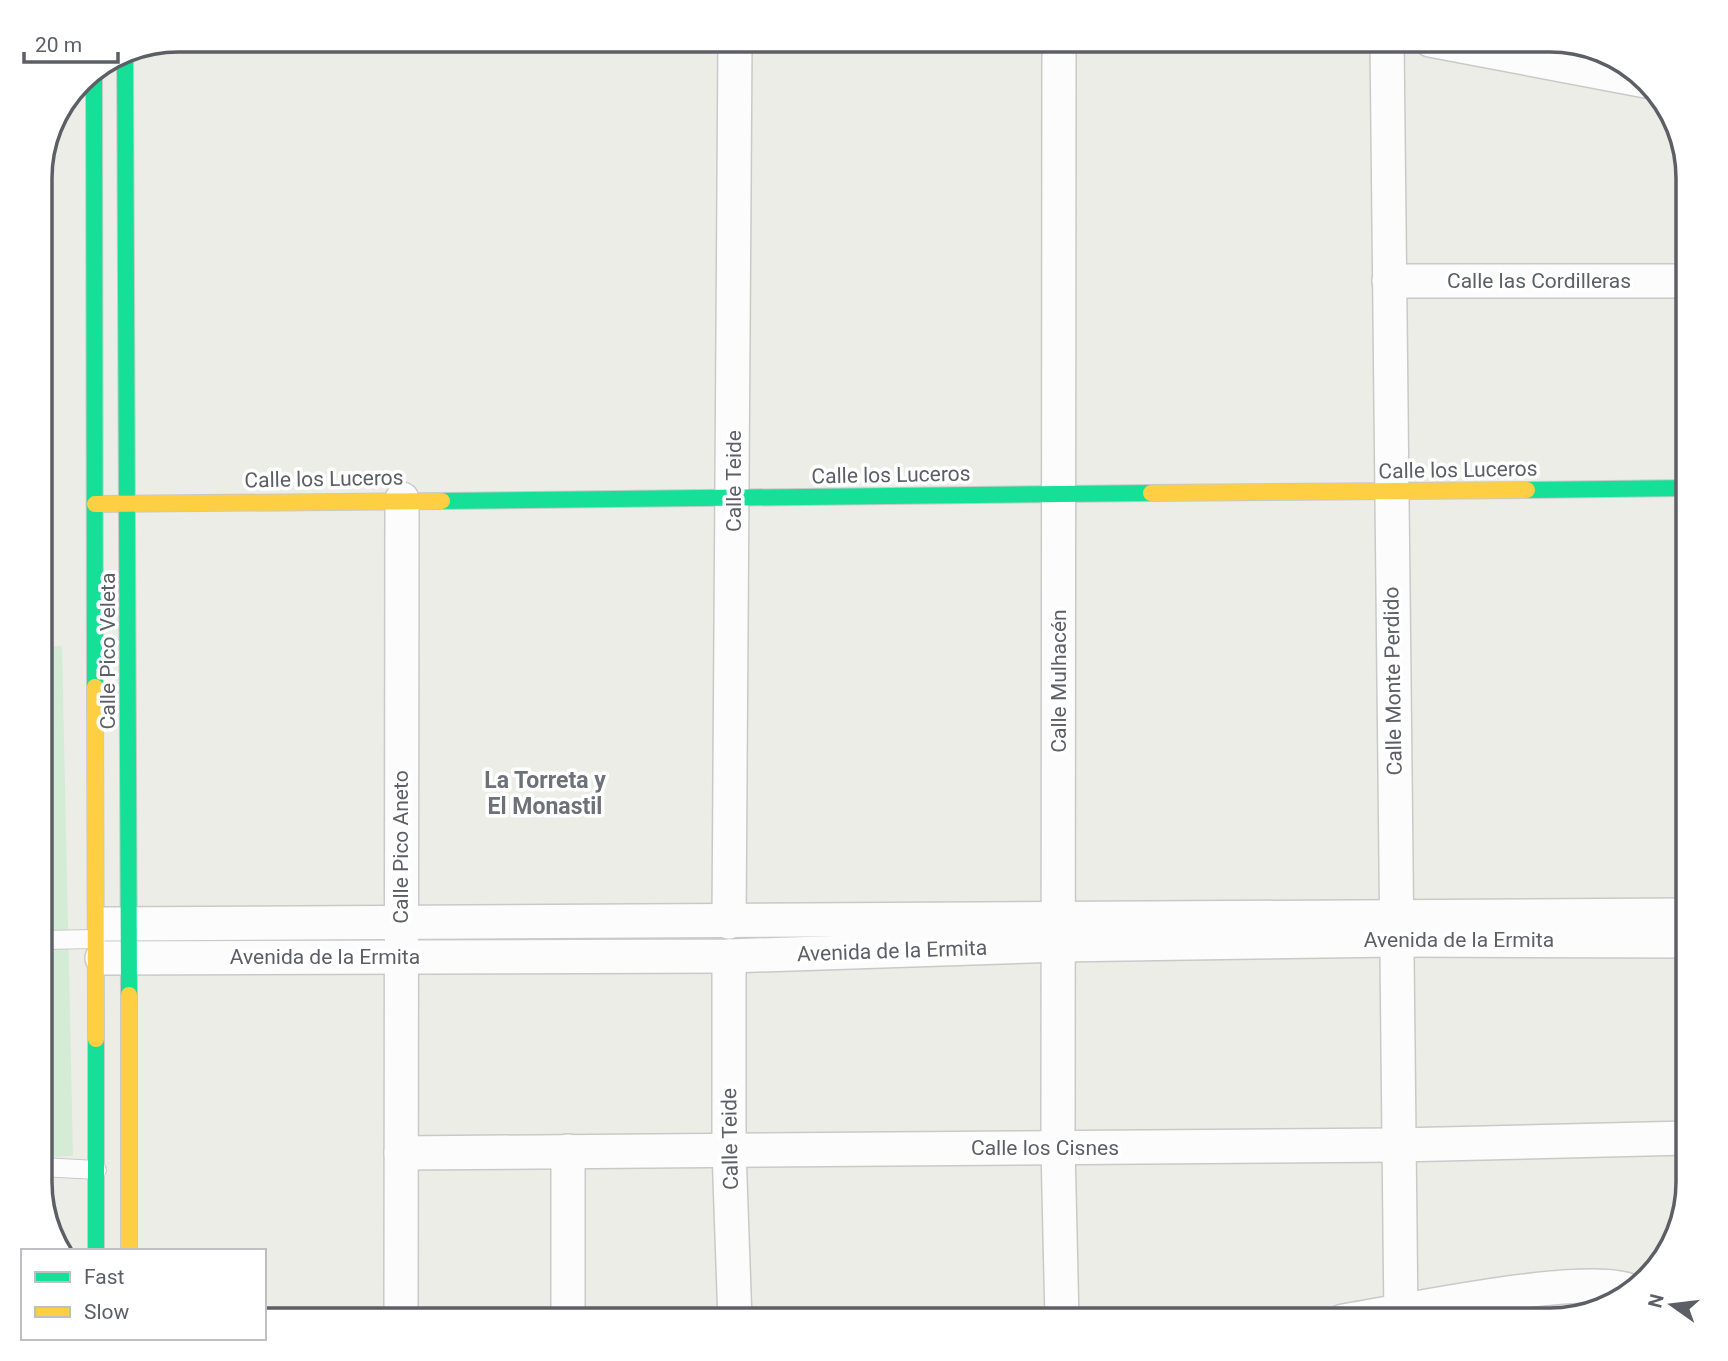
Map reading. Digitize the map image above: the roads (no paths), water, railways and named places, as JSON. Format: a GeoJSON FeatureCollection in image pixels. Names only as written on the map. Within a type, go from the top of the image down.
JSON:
{"type":"FeatureCollection","features":[{"type":"Feature","properties":{"kind":"main road","name":"Calle Pico Veleta"},"geometry":{"type":"LineString","coordinates":[[96,1249],[104,936],[129,503],[125,64]]}},
{"type":"Feature","properties":{"kind":"main road","name":"Calle Pico Veleta"},"geometry":{"type":"LineString","coordinates":[[94,85],[95,504],[104,936]]}},
{"type":"Feature","properties":{"kind":"main road","name":"Calle los Luceros"},"geometry":{"type":"LineString","coordinates":[[95,504],[1676,488]]}},
{"type":"Feature","properties":{"kind":"main road"},"geometry":{"type":"LineString","coordinates":[[129,1249],[130,958]]}},
{"type":"Feature","properties":{"kind":"street","name":"Calle Mulhacén"},"geometry":{"type":"LineString","coordinates":[[1059,52],[1058,1147],[1062,1308]]}},
{"type":"Feature","properties":{"kind":"street","name":"Calle Monte Perdido"},"geometry":{"type":"LineString","coordinates":[[1387,52],[1400,1308]]}},
{"type":"Feature","properties":{"kind":"street"},"geometry":{"type":"LineString","coordinates":[[1493,52],[1624,77]]}},
{"type":"Feature","properties":{"kind":"street","name":"Calle Teide"},"geometry":{"type":"LineString","coordinates":[[729,922],[735,53]]}},
{"type":"Feature","properties":{"kind":"street","name":"Calle las Cordilleras"},"geometry":{"type":"LineString","coordinates":[[1390,281],[1676,281]]}},
{"type":"Feature","properties":{"kind":"street","name":"Calle Pico Aneto"},"geometry":{"type":"LineString","coordinates":[[401,1308],[402,499]]}},
{"type":"Feature","properties":{"kind":"street","name":"Avenida de la Ermita"},"geometry":{"type":"LineString","coordinates":[[104,936],[401,923],[729,922],[1059,931],[1396,928],[1676,916]]}},
{"type":"Feature","properties":{"kind":"street","name":"Avenida de la Ermita"},"geometry":{"type":"LineString","coordinates":[[1396,928],[1676,940]]}},
{"type":"Feature","properties":{"kind":"street","name":"Avenida de la Ermita"},"geometry":{"type":"LineString","coordinates":[[104,936],[130,958],[729,956],[1059,931]]}},
{"type":"Feature","properties":{"kind":"street","name":"Calle Teide"},"geometry":{"type":"LineString","coordinates":[[729,956],[729,1150],[735,1308]]}},
{"type":"Feature","properties":{"kind":"street","name":"Calle los Cisnes"},"geometry":{"type":"LineString","coordinates":[[401,1153],[1398,1145],[1676,1138]]}},
{"type":"Feature","properties":{"kind":"street"},"geometry":{"type":"LineString","coordinates":[[568,1151],[568,1308]]}},
{"type":"Feature","properties":{"kind":"street"},"geometry":{"type":"LineString","coordinates":[[1447,1308],[1570,1287],[1618,1288]]}},
{"type":"Feature","properties":{"kind":"lane"},"geometry":{"type":"LineString","coordinates":[[53,939],[104,936]]}},
{"type":"Feature","properties":{"kind":"lane"},"geometry":{"type":"LineString","coordinates":[[53,1168],[97,1171]]}},
{"type":"Feature","properties":{"kind":"district","name":"La Torreta y El Monastil"},"geometry":{"type":"Point","coordinates":[545,793]}}]}
